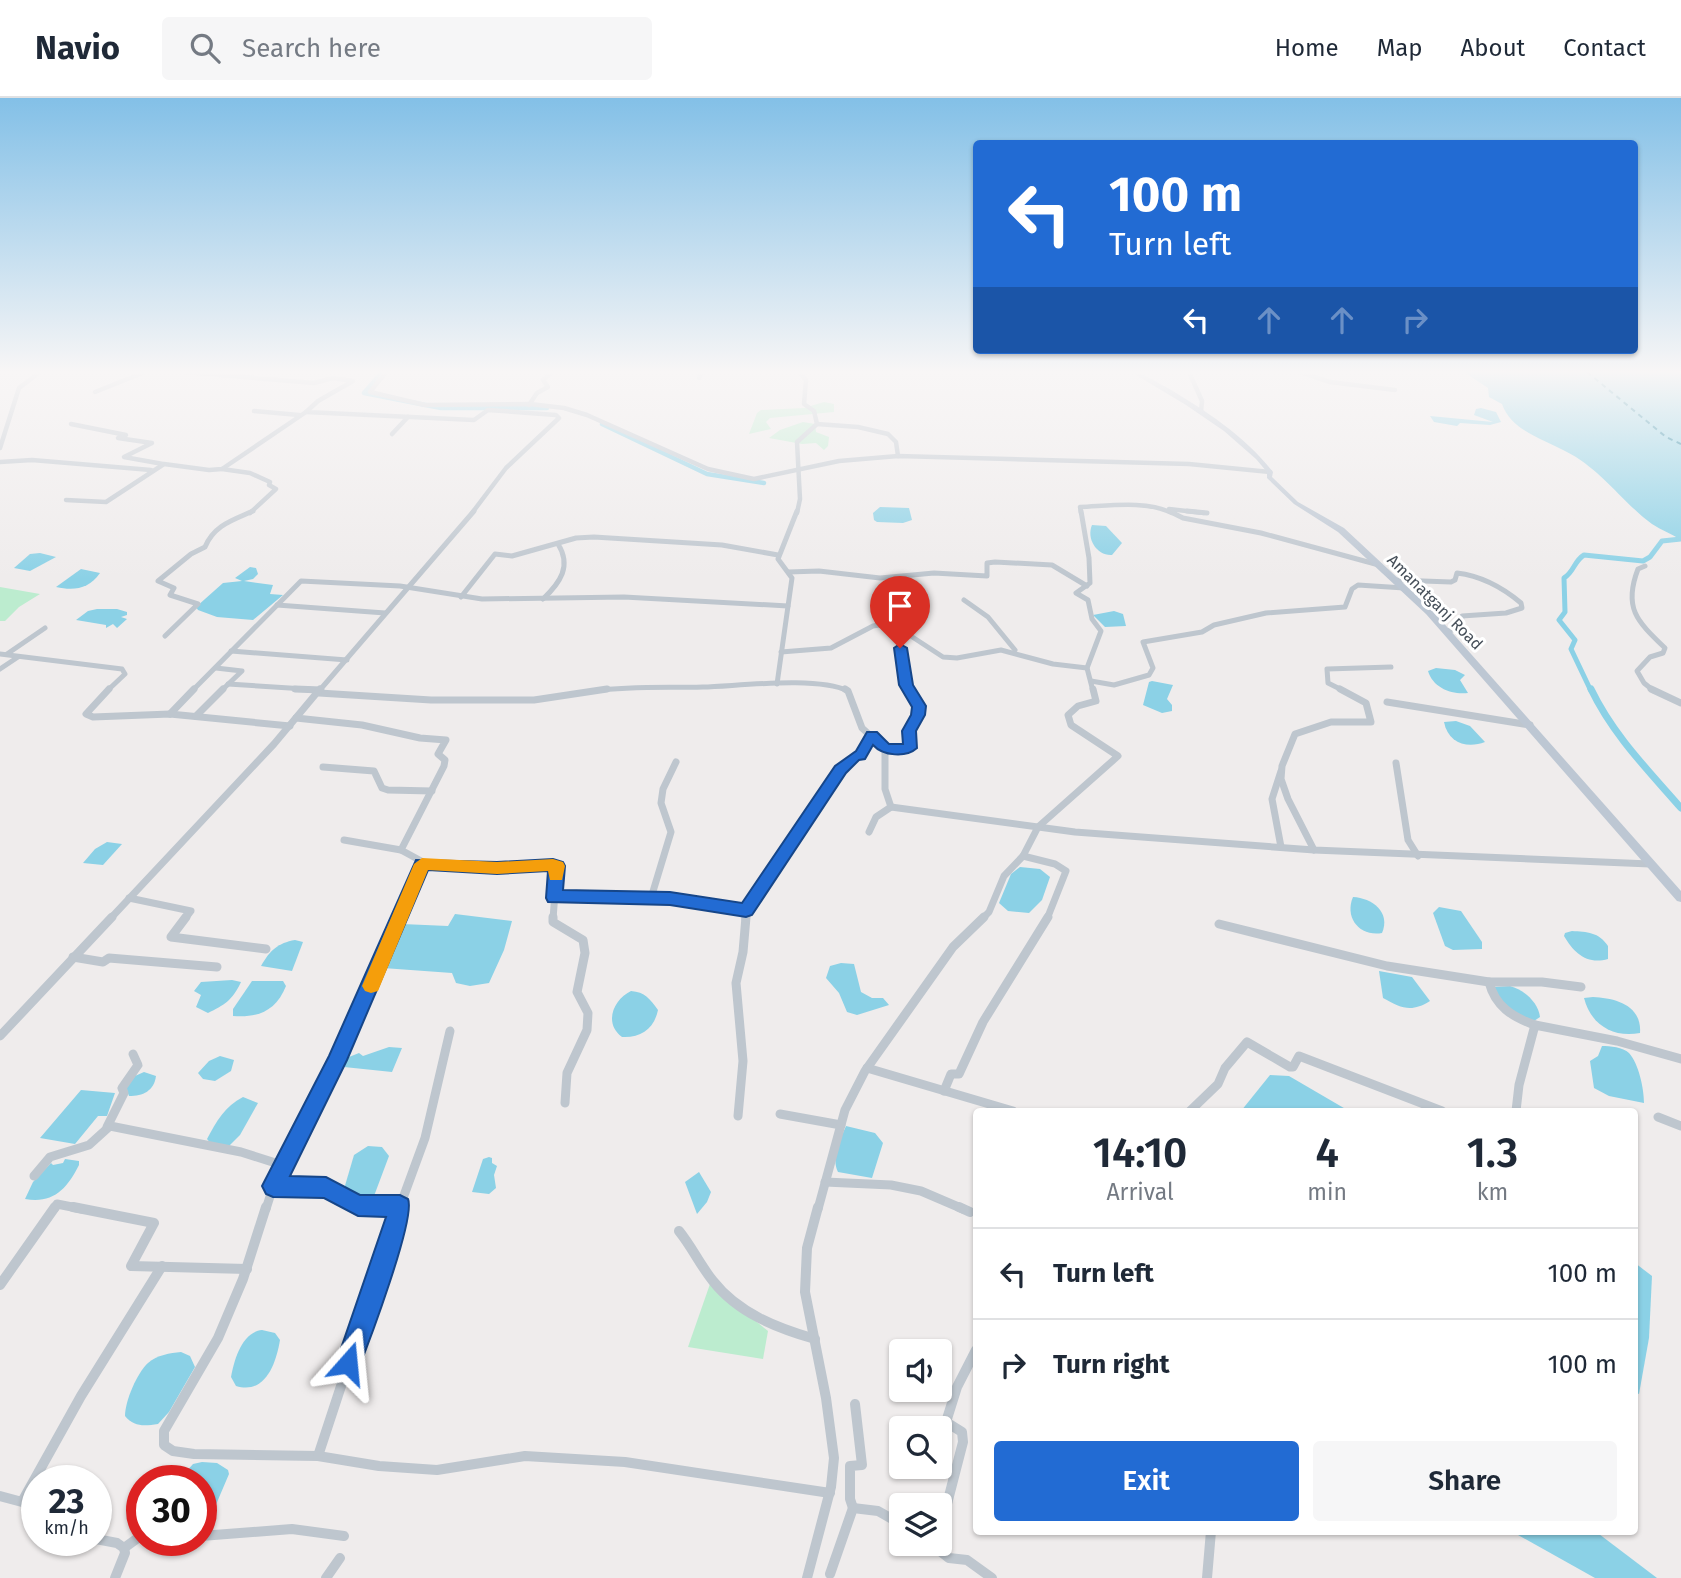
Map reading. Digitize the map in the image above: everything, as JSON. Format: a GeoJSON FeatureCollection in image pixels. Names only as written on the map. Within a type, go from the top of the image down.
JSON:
{"type":"FeatureCollection","features":[{"type":"Feature","properties":{"kind":"main road","name":"Amanatganj Road"},"geometry":{"type":"LineString","coordinates":[[1238,441],[1270,472],[1269,477],[1285,494],[1341,530],[1446,631],[1681,898]]}},
{"type":"Feature","properties":{"kind":"street"},"geometry":{"type":"LineString","coordinates":[[139,441],[152,443],[124,457],[209,470],[250,473],[270,482],[269,485],[276,489],[252,512],[236,517],[211,534],[205,547],[191,554],[158,582],[174,588],[170,595],[198,604],[164,636]]}},
{"type":"Feature","properties":{"kind":"street"},"geometry":{"type":"LineString","coordinates":[[222,469],[262,441]]}},
{"type":"Feature","properties":{"kind":"street"},"geometry":{"type":"LineString","coordinates":[[0,1036],[290,726],[406,588],[463,525],[506,468],[535,441]]}},
{"type":"Feature","properties":{"kind":"street"},"geometry":{"type":"LineString","coordinates":[[646,441],[719,473],[754,479],[839,461],[898,456],[1189,464],[1270,472]]}},
{"type":"Feature","properties":{"kind":"street"},"geometry":{"type":"LineString","coordinates":[[777,684],[792,578],[778,562],[778,555],[796,516],[800,489],[798,441]]}},
{"type":"Feature","properties":{"kind":"street"},"geometry":{"type":"LineString","coordinates":[[895,441],[898,456]]}},
{"type":"Feature","properties":{"kind":"street"},"geometry":{"type":"LineString","coordinates":[[0,461],[32,460],[152,470]]}},
{"type":"Feature","properties":{"kind":"street"},"geometry":{"type":"LineString","coordinates":[[66,499],[106,502],[164,464]]}},
{"type":"Feature","properties":{"kind":"street"},"geometry":{"type":"LineString","coordinates":[[807,1578],[830,1493],[834,1458],[815,1339],[804,1292],[807,1248],[845,1110],[867,1068],[953,947],[989,912],[1004,876],[1023,856],[1038,827],[1118,756],[1070,725],[1069,715],[1078,706],[1096,702],[1087,668],[1101,631],[1092,619],[1087,600],[1076,593],[1090,583],[1089,558],[1080,507],[1126,505],[1206,513]]}},
{"type":"Feature","properties":{"kind":"street"},"geometry":{"type":"LineString","coordinates":[[1165,509],[1183,519],[1261,533],[1379,565]]}},
{"type":"Feature","properties":{"kind":"street"},"geometry":{"type":"LineString","coordinates":[[584,537],[591,529]]}},
{"type":"Feature","properties":{"kind":"street"},"geometry":{"type":"LineString","coordinates":[[461,597],[495,554],[512,556],[584,537],[722,545],[778,555]]}},
{"type":"Feature","properties":{"kind":"street"},"geometry":{"type":"LineString","coordinates":[[543,599],[565,573],[566,559],[558,544]]}},
{"type":"Feature","properties":{"kind":"street"},"geometry":{"type":"LineString","coordinates":[[788,572],[819,571],[880,578],[934,573],[973,577],[987,576],[987,563],[995,562],[1052,565],[1087,586]]}},
{"type":"Feature","properties":{"kind":"street"},"geometry":{"type":"LineString","coordinates":[[1645,566],[1638,569],[1633,581],[1630,604],[1644,631],[1665,648],[1662,653],[1650,657],[1637,671],[1640,681],[1654,691],[1681,703]]}},
{"type":"Feature","properties":{"kind":"street"},"geometry":{"type":"LineString","coordinates":[[1395,580],[1451,582],[1455,580],[1455,573],[1475,575],[1485,578],[1521,603],[1522,608],[1506,613],[1462,616],[1461,629],[1446,631]]}},
{"type":"Feature","properties":{"kind":"street"},"geometry":{"type":"LineString","coordinates":[[170,714],[301,582],[377,584],[461,597],[624,597],[788,606]]}},
{"type":"Feature","properties":{"kind":"street"},"geometry":{"type":"LineString","coordinates":[[1091,681],[1114,685],[1149,675],[1153,668],[1144,654],[1143,642],[1202,632],[1214,625],[1266,612],[1345,607],[1352,589],[1358,585],[1404,589]]}},
{"type":"Feature","properties":{"kind":"street"},"geometry":{"type":"LineString","coordinates":[[964,600],[988,617],[1010,647],[1025,656]]}},
{"type":"Feature","properties":{"kind":"street"},"geometry":{"type":"LineString","coordinates":[[277,605],[385,613]]}},
{"type":"Feature","properties":{"kind":"street"},"geometry":{"type":"LineString","coordinates":[[781,652],[810,653],[845,643],[877,622],[897,626],[943,657],[957,658],[1001,649],[1065,666],[1087,668]]}},
{"type":"Feature","properties":{"kind":"street"},"geometry":{"type":"LineString","coordinates":[[885,749],[910,748],[909,731],[918,715],[919,706],[911,698],[906,685],[897,626]]}},
{"type":"Feature","properties":{"kind":"street"},"geometry":{"type":"LineString","coordinates":[[3,654],[45,628]]}},
{"type":"Feature","properties":{"kind":"street"},"geometry":{"type":"LineString","coordinates":[[232,651],[346,660]]}},
{"type":"Feature","properties":{"kind":"street"},"geometry":{"type":"LineString","coordinates":[[3,654],[122,669],[125,674],[88,709],[86,714],[93,717],[170,714],[290,726]]}},
{"type":"Feature","properties":{"kind":"street"},"geometry":{"type":"LineString","coordinates":[[0,669],[19,656]]}},
{"type":"Feature","properties":{"kind":"street"},"geometry":{"type":"LineString","coordinates":[[1281,847],[1271,804],[1271,788],[1281,771],[1295,734],[1331,722],[1371,722],[1366,703],[1328,683],[1326,669],[1391,667]]}},
{"type":"Feature","properties":{"kind":"street"},"geometry":{"type":"LineString","coordinates":[[196,716],[242,671],[216,668]]}},
{"type":"Feature","properties":{"kind":"street"},"geometry":{"type":"LineString","coordinates":[[228,684],[431,700],[534,700],[608,687],[777,684],[837,686],[848,691],[853,699],[858,721],[885,749],[885,789],[891,807]]}},
{"type":"Feature","properties":{"kind":"street"},"geometry":{"type":"LineString","coordinates":[[1387,702],[1531,726]]}},
{"type":"Feature","properties":{"kind":"street"},"geometry":{"type":"LineString","coordinates":[[296,718],[372,726],[420,738],[446,740],[438,754],[445,760],[444,766],[401,850]]}},
{"type":"Feature","properties":{"kind":"street"},"geometry":{"type":"LineString","coordinates":[[738,1116],[743,1062],[736,983],[743,952],[746,911],[840,769],[855,755],[860,755],[872,735]]}},
{"type":"Feature","properties":{"kind":"street"},"geometry":{"type":"LineString","coordinates":[[651,898],[671,831],[661,803],[663,789],[676,762]]}},
{"type":"Feature","properties":{"kind":"street"},"geometry":{"type":"LineString","coordinates":[[1396,763],[1408,840],[1418,856]]}},
{"type":"Feature","properties":{"kind":"street"},"geometry":{"type":"LineString","coordinates":[[323,767],[374,771],[382,788],[388,790],[432,791]]}},
{"type":"Feature","properties":{"kind":"street"},"geometry":{"type":"LineString","coordinates":[[1281,771],[1287,801],[1305,828],[1314,850]]}},
{"type":"Feature","properties":{"kind":"street"},"geometry":{"type":"LineString","coordinates":[[869,832],[876,817],[891,807],[1075,832],[1314,850],[1650,864]]}},
{"type":"Feature","properties":{"kind":"street"},"geometry":{"type":"LineString","coordinates":[[344,840],[396,847],[422,864],[497,868],[557,866],[552,915],[555,925],[583,940],[585,953],[577,992],[587,1013],[587,1030],[567,1073],[565,1103]]}},
{"type":"Feature","properties":{"kind":"street"},"geometry":{"type":"LineString","coordinates":[[944,1091],[951,1074],[959,1074],[975,1037],[1029,952],[1065,875],[1066,870],[1055,864],[1023,856]]}},
{"type":"Feature","properties":{"kind":"street"},"geometry":{"type":"LineString","coordinates":[[422,864],[369,989],[285,1167],[273,1186],[247,1269],[218,1338],[164,1431],[164,1445],[173,1451],[194,1454],[318,1456],[380,1466],[437,1470],[525,1456],[625,1462],[830,1493]]}},
{"type":"Feature","properties":{"kind":"street"},"geometry":{"type":"LineString","coordinates":[[554,898],[571,896],[691,900],[746,911]]}},
{"type":"Feature","properties":{"kind":"street"},"geometry":{"type":"LineString","coordinates":[[129,898],[191,911],[170,937],[266,949]]}},
{"type":"Feature","properties":{"kind":"street"},"geometry":{"type":"LineString","coordinates":[[1219,924],[1339,958],[1445,978],[1489,982],[1542,982],[1581,988]]}},
{"type":"Feature","properties":{"kind":"street"},"geometry":{"type":"LineString","coordinates":[[73,957],[103,962],[109,958],[217,967]]}},
{"type":"Feature","properties":{"kind":"street"},"geometry":{"type":"LineString","coordinates":[[1489,982],[1497,1002],[1505,1012],[1535,1025],[1617,1041],[1681,1059]]}},
{"type":"Feature","properties":{"kind":"street"},"geometry":{"type":"LineString","coordinates":[[1516,1108],[1519,1084],[1535,1025]]}},
{"type":"Feature","properties":{"kind":"street"},"geometry":{"type":"LineString","coordinates":[[318,1456],[388,1250],[407,1182],[425,1138],[450,1031]]}},
{"type":"Feature","properties":{"kind":"street"},"geometry":{"type":"LineString","coordinates":[[1194,1108],[1218,1084],[1225,1068],[1247,1042],[1290,1067],[1293,1067],[1299,1056],[1434,1108]]}},
{"type":"Feature","properties":{"kind":"street"},"geometry":{"type":"LineString","coordinates":[[34,1176],[50,1157],[89,1145],[107,1127],[124,1093],[122,1088],[138,1065],[133,1054]]}},
{"type":"Feature","properties":{"kind":"street"},"geometry":{"type":"LineString","coordinates":[[867,1068],[1003,1108]]}},
{"type":"Feature","properties":{"kind":"street"},"geometry":{"type":"LineString","coordinates":[[780,1114],[841,1125]]}},
{"type":"Feature","properties":{"kind":"street"},"geometry":{"type":"LineString","coordinates":[[1658,1117],[1681,1126]]}},
{"type":"Feature","properties":{"kind":"street"},"geometry":{"type":"LineString","coordinates":[[107,1127],[241,1152],[285,1167]]}},
{"type":"Feature","properties":{"kind":"street"},"geometry":{"type":"LineString","coordinates":[[825,1182],[891,1185],[921,1191],[970,1212]]}},
{"type":"Feature","properties":{"kind":"street"},"geometry":{"type":"LineString","coordinates":[[273,1186],[326,1188],[358,1206],[400,1206]]}},
{"type":"Feature","properties":{"kind":"street"},"geometry":{"type":"LineString","coordinates":[[0,1285],[57,1203],[154,1223],[131,1266],[247,1269]]}},
{"type":"Feature","properties":{"kind":"street"},"geometry":{"type":"LineString","coordinates":[[679,1231],[714,1283],[749,1312],[785,1331],[815,1339]]}},
{"type":"Feature","properties":{"kind":"street"},"geometry":{"type":"LineString","coordinates":[[43,1465],[81,1396],[162,1266]]}},
{"type":"Feature","properties":{"kind":"street"},"geometry":{"type":"LineString","coordinates":[[950,1493],[963,1442],[962,1432],[946,1422],[957,1387],[973,1356]]}},
{"type":"Feature","properties":{"kind":"street"},"geometry":{"type":"LineString","coordinates":[[830,1574],[853,1508],[850,1499],[850,1466],[862,1465],[855,1404]]}},
{"type":"Feature","properties":{"kind":"street"},"geometry":{"type":"LineString","coordinates":[[0,1496],[21,1500]]}},
{"type":"Feature","properties":{"kind":"street"},"geometry":{"type":"LineString","coordinates":[[853,1508],[878,1511],[889,1517]]}},
{"type":"Feature","properties":{"kind":"street"},"geometry":{"type":"LineString","coordinates":[[217,1535],[292,1530],[344,1536]]}},
{"type":"Feature","properties":{"kind":"street"},"geometry":{"type":"LineString","coordinates":[[1208,1578],[1211,1535]]}},
{"type":"Feature","properties":{"kind":"street"},"geometry":{"type":"LineString","coordinates":[[112,1542],[124,1548],[125,1553],[115,1578]]}},
{"type":"Feature","properties":{"kind":"street"},"geometry":{"type":"LineString","coordinates":[[947,1556],[967,1560],[992,1578]]}},
{"type":"Feature","properties":{"kind":"street"},"geometry":{"type":"LineString","coordinates":[[326,1578],[340,1558]]}},
{"type":"Feature","properties":{"kind":"green space"},"geometry":{"type":"Polygon","coordinates":[[[786,441],[829,441],[824,450],[816,443],[786,441]]]}},
{"type":"Feature","properties":{"kind":"green space"},"geometry":{"type":"Polygon","coordinates":[[[0,587],[40,594],[19,607],[5,621],[0,621],[0,587]]]}},
{"type":"Feature","properties":{"kind":"green space"},"geometry":{"type":"Polygon","coordinates":[[[710,1284],[768,1331],[763,1359],[688,1347],[710,1284]]]}},
{"type":"Feature","properties":{"kind":"water"},"geometry":{"type":"Polygon","coordinates":[[[1544,441],[1681,441],[1681,540],[1652,524],[1600,476],[1565,451],[1544,441]]]}},
{"type":"Feature","properties":{"kind":"water"},"geometry":{"type":"Polygon","coordinates":[[[880,507],[909,508],[912,520],[903,523],[877,522],[873,513],[880,507]]]}},
{"type":"Feature","properties":{"kind":"water"},"geometry":{"type":"Polygon","coordinates":[[[1092,525],[1106,526],[1122,543],[1112,555],[1102,553],[1094,546],[1090,536],[1092,525]]]}},
{"type":"Feature","properties":{"kind":"water"},"geometry":{"type":"Polygon","coordinates":[[[40,553],[56,557],[30,571],[14,568],[30,554],[40,553]]]}},
{"type":"Feature","properties":{"kind":"water"},"geometry":{"type":"Polygon","coordinates":[[[250,567],[256,568],[258,574],[253,579],[244,581],[273,585],[270,594],[283,595],[253,620],[217,617],[198,610],[196,607],[223,583],[242,581],[235,578],[250,567]]]}},
{"type":"Feature","properties":{"kind":"water"},"geometry":{"type":"Polygon","coordinates":[[[81,569],[100,573],[91,583],[81,588],[56,587],[81,569]]]}},
{"type":"Feature","properties":{"kind":"water"},"geometry":{"type":"Polygon","coordinates":[[[97,609],[127,612],[127,615],[121,617],[127,619],[117,628],[113,624],[106,628],[106,625],[76,620],[88,611],[97,609]]]}},
{"type":"Feature","properties":{"kind":"water"},"geometry":{"type":"Polygon","coordinates":[[[1114,611],[1123,614],[1126,626],[1105,627],[1093,615],[1114,611]]]}},
{"type":"Feature","properties":{"kind":"water"},"geometry":{"type":"Polygon","coordinates":[[[1436,668],[1455,670],[1465,675],[1460,680],[1468,693],[1456,693],[1439,686],[1428,671],[1436,668]]]}},
{"type":"Feature","properties":{"kind":"water"},"geometry":{"type":"Polygon","coordinates":[[[1149,682],[1173,685],[1167,699],[1172,705],[1172,711],[1162,713],[1143,705],[1149,682]]]}},
{"type":"Feature","properties":{"kind":"water"},"geometry":{"type":"Polygon","coordinates":[[[1456,721],[1470,726],[1485,742],[1472,745],[1454,739],[1444,722],[1456,721]]]}},
{"type":"Feature","properties":{"kind":"water"},"geometry":{"type":"Polygon","coordinates":[[[107,842],[122,844],[103,865],[83,863],[95,849],[107,842]]]}},
{"type":"Feature","properties":{"kind":"water"},"geometry":{"type":"Polygon","coordinates":[[[1020,867],[1040,869],[1050,877],[1042,900],[1029,913],[1008,911],[999,903],[1011,874],[1020,867]]]}},
{"type":"Feature","properties":{"kind":"water"},"geometry":{"type":"Polygon","coordinates":[[[1353,897],[1367,900],[1378,908],[1384,919],[1382,933],[1367,932],[1356,924],[1351,912],[1353,897]]]}},
{"type":"Feature","properties":{"kind":"water"},"geometry":{"type":"Polygon","coordinates":[[[1439,907],[1461,911],[1482,942],[1482,949],[1453,950],[1445,946],[1433,913],[1439,907]]]}},
{"type":"Feature","properties":{"kind":"water"},"geometry":{"type":"Polygon","coordinates":[[[455,914],[512,921],[504,950],[489,983],[470,986],[456,983],[452,973],[383,968],[402,924],[448,926],[455,914]]]}},
{"type":"Feature","properties":{"kind":"water"},"geometry":{"type":"Polygon","coordinates":[[[1572,931],[1588,932],[1601,938],[1608,946],[1608,959],[1594,960],[1582,956],[1564,936],[1572,931]]]}},
{"type":"Feature","properties":{"kind":"water"},"geometry":{"type":"Polygon","coordinates":[[[295,940],[303,942],[292,971],[261,966],[275,948],[295,940]]]}},
{"type":"Feature","properties":{"kind":"water"},"geometry":{"type":"Polygon","coordinates":[[[854,964],[861,992],[872,998],[883,998],[889,1005],[857,1015],[847,1012],[839,993],[826,978],[830,966],[854,964]]]}},
{"type":"Feature","properties":{"kind":"water"},"geometry":{"type":"Polygon","coordinates":[[[1379,971],[1412,977],[1430,1001],[1417,1007],[1406,1008],[1383,998],[1379,971]]]}},
{"type":"Feature","properties":{"kind":"water"},"geometry":{"type":"Polygon","coordinates":[[[252,981],[283,981],[286,986],[277,1002],[265,1011],[250,1016],[233,1016],[233,1009],[252,981]]]}},
{"type":"Feature","properties":{"kind":"water"},"geometry":{"type":"Polygon","coordinates":[[[201,982],[241,982],[223,1005],[208,1013],[196,1007],[201,995],[194,991],[201,982]]]}},
{"type":"Feature","properties":{"kind":"water"},"geometry":{"type":"Polygon","coordinates":[[[1510,986],[1530,997],[1540,1017],[1534,1021],[1510,1013],[1493,987],[1510,986]]]}},
{"type":"Feature","properties":{"kind":"water"},"geometry":{"type":"Polygon","coordinates":[[[631,991],[647,997],[658,1010],[646,1031],[635,1036],[622,1037],[613,1025],[613,1012],[620,1000],[631,991]]]}},
{"type":"Feature","properties":{"kind":"water"},"geometry":{"type":"Polygon","coordinates":[[[1593,997],[1626,1005],[1637,1016],[1640,1033],[1621,1033],[1604,1028],[1592,1016],[1584,998],[1593,997]]]}},
{"type":"Feature","properties":{"kind":"water"},"geometry":{"type":"Polygon","coordinates":[[[1602,1046],[1623,1049],[1633,1058],[1640,1077],[1644,1103],[1609,1096],[1594,1088],[1590,1061],[1598,1056],[1602,1046]]]}},
{"type":"Feature","properties":{"kind":"water"},"geometry":{"type":"Polygon","coordinates":[[[389,1047],[402,1048],[392,1072],[344,1067],[349,1057],[359,1053],[363,1056],[389,1047]]]}},
{"type":"Feature","properties":{"kind":"water"},"geometry":{"type":"Polygon","coordinates":[[[220,1056],[234,1060],[231,1071],[215,1081],[203,1079],[198,1073],[209,1061],[220,1056]]]}},
{"type":"Feature","properties":{"kind":"water"},"geometry":{"type":"Polygon","coordinates":[[[144,1072],[156,1076],[153,1085],[143,1094],[129,1096],[126,1088],[135,1076],[144,1072]]]}},
{"type":"Feature","properties":{"kind":"water"},"geometry":{"type":"Polygon","coordinates":[[[1270,1075],[1289,1076],[1344,1108],[1243,1108],[1270,1075]]]}},
{"type":"Feature","properties":{"kind":"water"},"geometry":{"type":"Polygon","coordinates":[[[81,1090],[115,1093],[107,1116],[98,1116],[75,1144],[40,1138],[81,1090]]]}},
{"type":"Feature","properties":{"kind":"water"},"geometry":{"type":"Polygon","coordinates":[[[243,1097],[258,1103],[240,1135],[228,1147],[211,1144],[207,1139],[218,1121],[231,1105],[243,1097]]]}},
{"type":"Feature","properties":{"kind":"water"},"geometry":{"type":"Polygon","coordinates":[[[846,1126],[875,1133],[883,1143],[872,1178],[838,1172],[836,1155],[846,1126]]]}},
{"type":"Feature","properties":{"kind":"water"},"geometry":{"type":"Polygon","coordinates":[[[368,1146],[382,1147],[389,1156],[374,1196],[357,1200],[349,1196],[344,1189],[354,1155],[368,1146]]]}},
{"type":"Feature","properties":{"kind":"water"},"geometry":{"type":"Polygon","coordinates":[[[489,1157],[497,1166],[494,1175],[496,1188],[489,1194],[472,1192],[483,1159],[489,1157]]]}},
{"type":"Feature","properties":{"kind":"water"},"geometry":{"type":"Polygon","coordinates":[[[65,1159],[79,1161],[79,1165],[64,1188],[44,1199],[25,1199],[33,1182],[51,1163],[63,1163],[65,1159]]]}},
{"type":"Feature","properties":{"kind":"water"},"geometry":{"type":"Polygon","coordinates":[[[699,1172],[711,1192],[697,1214],[685,1182],[699,1172]]]}},
{"type":"Feature","properties":{"kind":"water"},"geometry":{"type":"Polygon","coordinates":[[[1638,1265],[1652,1276],[1649,1338],[1639,1394],[1638,1265]]]}},
{"type":"Feature","properties":{"kind":"water"},"geometry":{"type":"Polygon","coordinates":[[[262,1330],[275,1333],[280,1340],[276,1359],[262,1382],[246,1388],[236,1386],[231,1377],[240,1348],[249,1336],[262,1330]]]}},
{"type":"Feature","properties":{"kind":"water"},"geometry":{"type":"Polygon","coordinates":[[[181,1352],[190,1356],[195,1367],[169,1412],[158,1424],[140,1425],[128,1420],[125,1416],[129,1395],[144,1368],[159,1356],[181,1352]]]}},
{"type":"Feature","properties":{"kind":"water"},"geometry":{"type":"Polygon","coordinates":[[[217,1463],[228,1470],[229,1474],[217,1502],[217,1465],[193,1464],[217,1463]]]}},
{"type":"Feature","properties":{"kind":"water"},"geometry":{"type":"Polygon","coordinates":[[[1518,1535],[1600,1535],[1657,1578],[1595,1578],[1518,1535]]]}},
{"type":"Feature","properties":{"kind":"waterway"},"geometry":{"type":"LineString","coordinates":[[638,441],[707,474],[764,483]]}},
{"type":"Feature","properties":{"kind":"waterway"},"geometry":{"type":"LineString","coordinates":[[1591,691],[1571,649],[1575,640],[1559,620],[1565,612],[1564,578],[1584,555],[1643,561],[1650,557],[1662,541],[1681,539]]}},
{"type":"Feature","properties":{"kind":"waterway"},"geometry":{"type":"LineString","coordinates":[[1591,689],[1620,737],[1681,808]]}},
{"type":"Feature","properties":{"kind":"ferry route"},"geometry":{"type":"LineString","coordinates":[[1675,441],[1681,444]]}},
{"type":"Feature","properties":{"kind":"slow traffic"},"geometry":{"type":"LineString","coordinates":[[371,986],[422,864],[497,868],[553,865],[557,866],[556,875]]}},
{"type":"Feature","properties":{"kind":"route"},"geometry":{"type":"LineString","coordinates":[[348,1363],[388,1250],[400,1206],[358,1206],[331,1189],[273,1186],[291,1156],[337,1060],[405,909],[422,864],[497,868],[553,865],[557,866],[554,898],[571,896],[691,900],[746,911],[824,797],[840,769],[855,755],[860,755],[872,735],[885,749],[910,748],[909,731],[918,715],[919,706],[911,698],[906,685],[900,648]]}}]}
